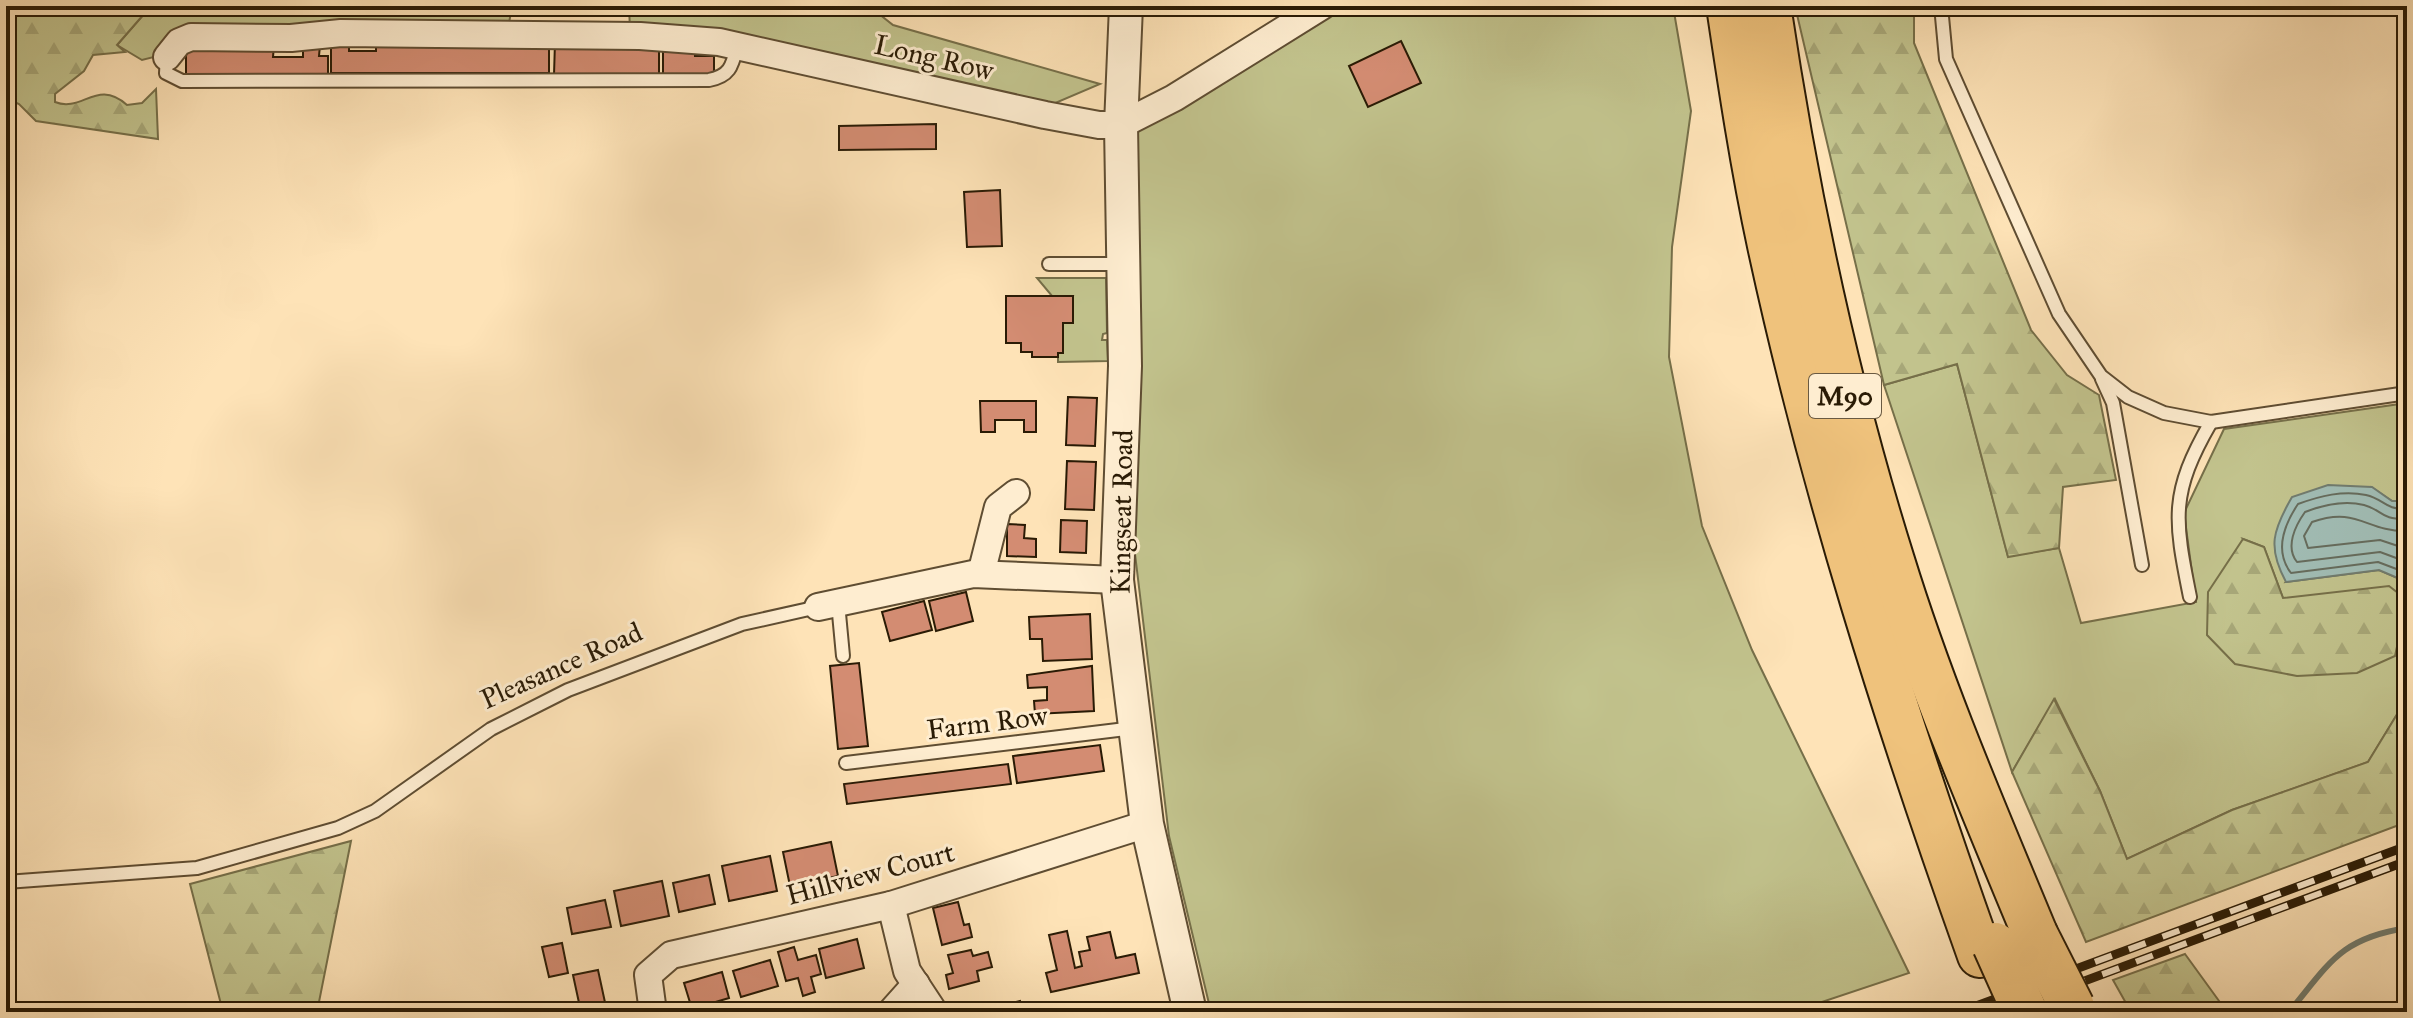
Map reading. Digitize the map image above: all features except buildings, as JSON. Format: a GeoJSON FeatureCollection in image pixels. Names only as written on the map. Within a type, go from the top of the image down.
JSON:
{"type":"FeatureCollection","features":[{"type":"Feature","properties":{"kind":"highway","name":"M90"},"geometry":{"type":"LineString","coordinates":[[1729,6],[1769,243],[1806,401],[1871,626],[2013,941],[2077,1008]]}},
{"type":"Feature","properties":{"kind":"highway","name":"M90"},"geometry":{"type":"LineString","coordinates":[[1768,6],[1784,108],[1833,351],[1892,561],[1968,774],[2013,941],[2025,1012]]}},
{"type":"Feature","properties":{"kind":"highway","name":"M90"},"geometry":{"type":"LineString","coordinates":[[2004,1012],[2013,941]]}},
{"type":"Feature","properties":{"kind":"street","name":"Kingseat Road"},"geometry":{"type":"LineString","coordinates":[[1126,6],[1121,125],[1125,264],[1117,580],[1147,824],[1190,1012]]}},
{"type":"Feature","properties":{"kind":"street"},"geometry":{"type":"LineString","coordinates":[[1121,125],[1174,98],[1322,6]]}},
{"type":"Feature","properties":{"kind":"street","name":"Long Row"},"geometry":{"type":"LineString","coordinates":[[167,57],[179,42],[191,37],[291,38],[341,33],[640,36],[737,47],[1045,115],[1099,125],[1121,125]]}},
{"type":"Feature","properties":{"kind":"street"},"geometry":{"type":"LineString","coordinates":[[981,574],[998,507],[1016,493]]}},
{"type":"Feature","properties":{"kind":"street","name":"Pleasance Road"},"geometry":{"type":"LineString","coordinates":[[828,605],[981,574],[1117,580]]}},
{"type":"Feature","properties":{"kind":"street","name":"Hillview Court"},"geometry":{"type":"LineString","coordinates":[[653,1012],[648,975],[671,955],[891,905],[1147,824]]}},
{"type":"Feature","properties":{"kind":"street"},"geometry":{"type":"LineString","coordinates":[[891,905],[907,971],[934,1012]]}},
{"type":"Feature","properties":{"kind":"street"},"geometry":{"type":"LineString","coordinates":[[891,1012],[916,984]]}},
{"type":"Feature","properties":{"kind":"lane"},"geometry":{"type":"LineString","coordinates":[[1941,6],[1946,59],[2059,314],[2101,376],[2113,403],[2142,565]]}},
{"type":"Feature","properties":{"kind":"lane"},"geometry":{"type":"LineString","coordinates":[[167,57],[163,66],[166,73],[182,81],[709,80],[722,78],[732,69],[737,47]]}},
{"type":"Feature","properties":{"kind":"lane"},"geometry":{"type":"LineString","coordinates":[[1049,264],[1125,264]]}},
{"type":"Feature","properties":{"kind":"lane"},"geometry":{"type":"LineString","coordinates":[[2101,376],[2128,397],[2164,413],[2211,422],[2407,393]]}},
{"type":"Feature","properties":{"kind":"lane"},"geometry":{"type":"LineString","coordinates":[[2190,597],[2176,521],[2192,456],[2211,422]]}},
{"type":"Feature","properties":{"kind":"lane"},"geometry":{"type":"LineString","coordinates":[[828,605],[843,656]]}},
{"type":"Feature","properties":{"kind":"lane","name":"Pleasance Road"},"geometry":{"type":"LineString","coordinates":[[6,882],[197,868],[338,828],[375,811],[491,729],[568,690],[742,624],[828,605]]}},
{"type":"Feature","properties":{"kind":"lane","name":"Farm Row"},"geometry":{"type":"LineString","coordinates":[[846,763],[1134,728]]}},
{"type":"Feature","properties":{"kind":"green space"},"geometry":{"type":"Polygon","coordinates":[[[6,6],[151,6],[117,45],[125,52],[93,55],[84,71],[55,94],[55,102],[73,103],[107,95],[127,105],[142,103],[156,89],[158,139],[36,121],[19,104],[6,98],[6,6]]]}},
{"type":"Feature","properties":{"kind":"green space"},"geometry":{"type":"Polygon","coordinates":[[[151,6],[512,6],[508,29],[339,20],[249,33],[142,60],[117,45],[151,6]]]}},
{"type":"Feature","properties":{"kind":"green space"},"geometry":{"type":"Polygon","coordinates":[[[629,6],[869,6],[893,25],[1100,84],[1046,107],[630,30],[629,6]]]}},
{"type":"Feature","properties":{"kind":"green space"},"geometry":{"type":"Polygon","coordinates":[[[1346,6],[1673,6],[1691,111],[1672,247],[1669,357],[1702,526],[1752,650],[1909,973],[1792,1012],[1211,1012],[1169,836],[1132,529],[1138,130],[1346,6]]]}},
{"type":"Feature","properties":{"kind":"green space"},"geometry":{"type":"Polygon","coordinates":[[[1795,6],[1914,6],[1914,43],[2031,330],[2067,375],[2099,395],[2116,480],[2063,487],[2059,548],[2008,557],[1957,364],[1884,385],[1795,6]]]}},
{"type":"Feature","properties":{"kind":"green space"},"geometry":{"type":"Polygon","coordinates":[[[1037,278],[1106,278],[1107,333],[1103,334],[1102,340],[1107,340],[1108,361],[1058,362],[1058,353],[1063,352],[1063,323],[1073,296],[1052,296],[1037,278]]]}},
{"type":"Feature","properties":{"kind":"green space"},"geometry":{"type":"Polygon","coordinates":[[[1957,364],[2008,556],[2059,548],[2081,623],[2196,602],[2184,513],[2224,429],[2407,403],[2407,501],[2392,501],[2371,487],[2286,582],[2379,570],[2407,582],[2407,698],[2368,762],[2232,810],[2127,859],[2100,791],[2055,699],[2012,772],[1884,385],[1957,364]],[[2243,539],[2283,598],[2264,547],[2243,539]]]}},
{"type":"Feature","properties":{"kind":"green space"},"geometry":{"type":"Polygon","coordinates":[[[2243,539],[2264,547],[2283,598],[2389,586],[2407,600],[2395,656],[2357,673],[2297,676],[2235,664],[2207,635],[2208,592],[2243,539]]]}},
{"type":"Feature","properties":{"kind":"green space"},"geometry":{"type":"Polygon","coordinates":[[[2407,698],[2407,822],[2086,942],[2012,772],[2054,699],[2100,791],[2127,859],[2232,810],[2368,762],[2407,698]]]}},
{"type":"Feature","properties":{"kind":"green space"},"geometry":{"type":"Polygon","coordinates":[[[351,841],[317,1012],[223,1012],[190,884],[351,841]]]}},
{"type":"Feature","properties":{"kind":"green space"},"geometry":{"type":"Polygon","coordinates":[[[2185,954],[2227,1012],[2131,1012],[2113,980],[2185,954]]]}},
{"type":"Feature","properties":{"kind":"water"},"geometry":{"type":"Polygon","coordinates":[[[2328,485],[2372,487],[2392,501],[2407,501],[2407,582],[2379,570],[2286,582],[2276,559],[2275,539],[2280,519],[2292,497],[2328,485]]]}},
{"type":"Feature","properties":{"kind":"waterway"},"geometry":{"type":"LineString","coordinates":[[2289,1012],[2326,967],[2351,946],[2407,928]]}},
{"type":"Feature","properties":{"kind":"railway"},"geometry":{"type":"LineString","coordinates":[[1960,1012],[2407,846]]}},
{"type":"Feature","properties":{"kind":"railway"},"geometry":{"type":"LineString","coordinates":[[2001,1012],[2407,861]]}}]}
